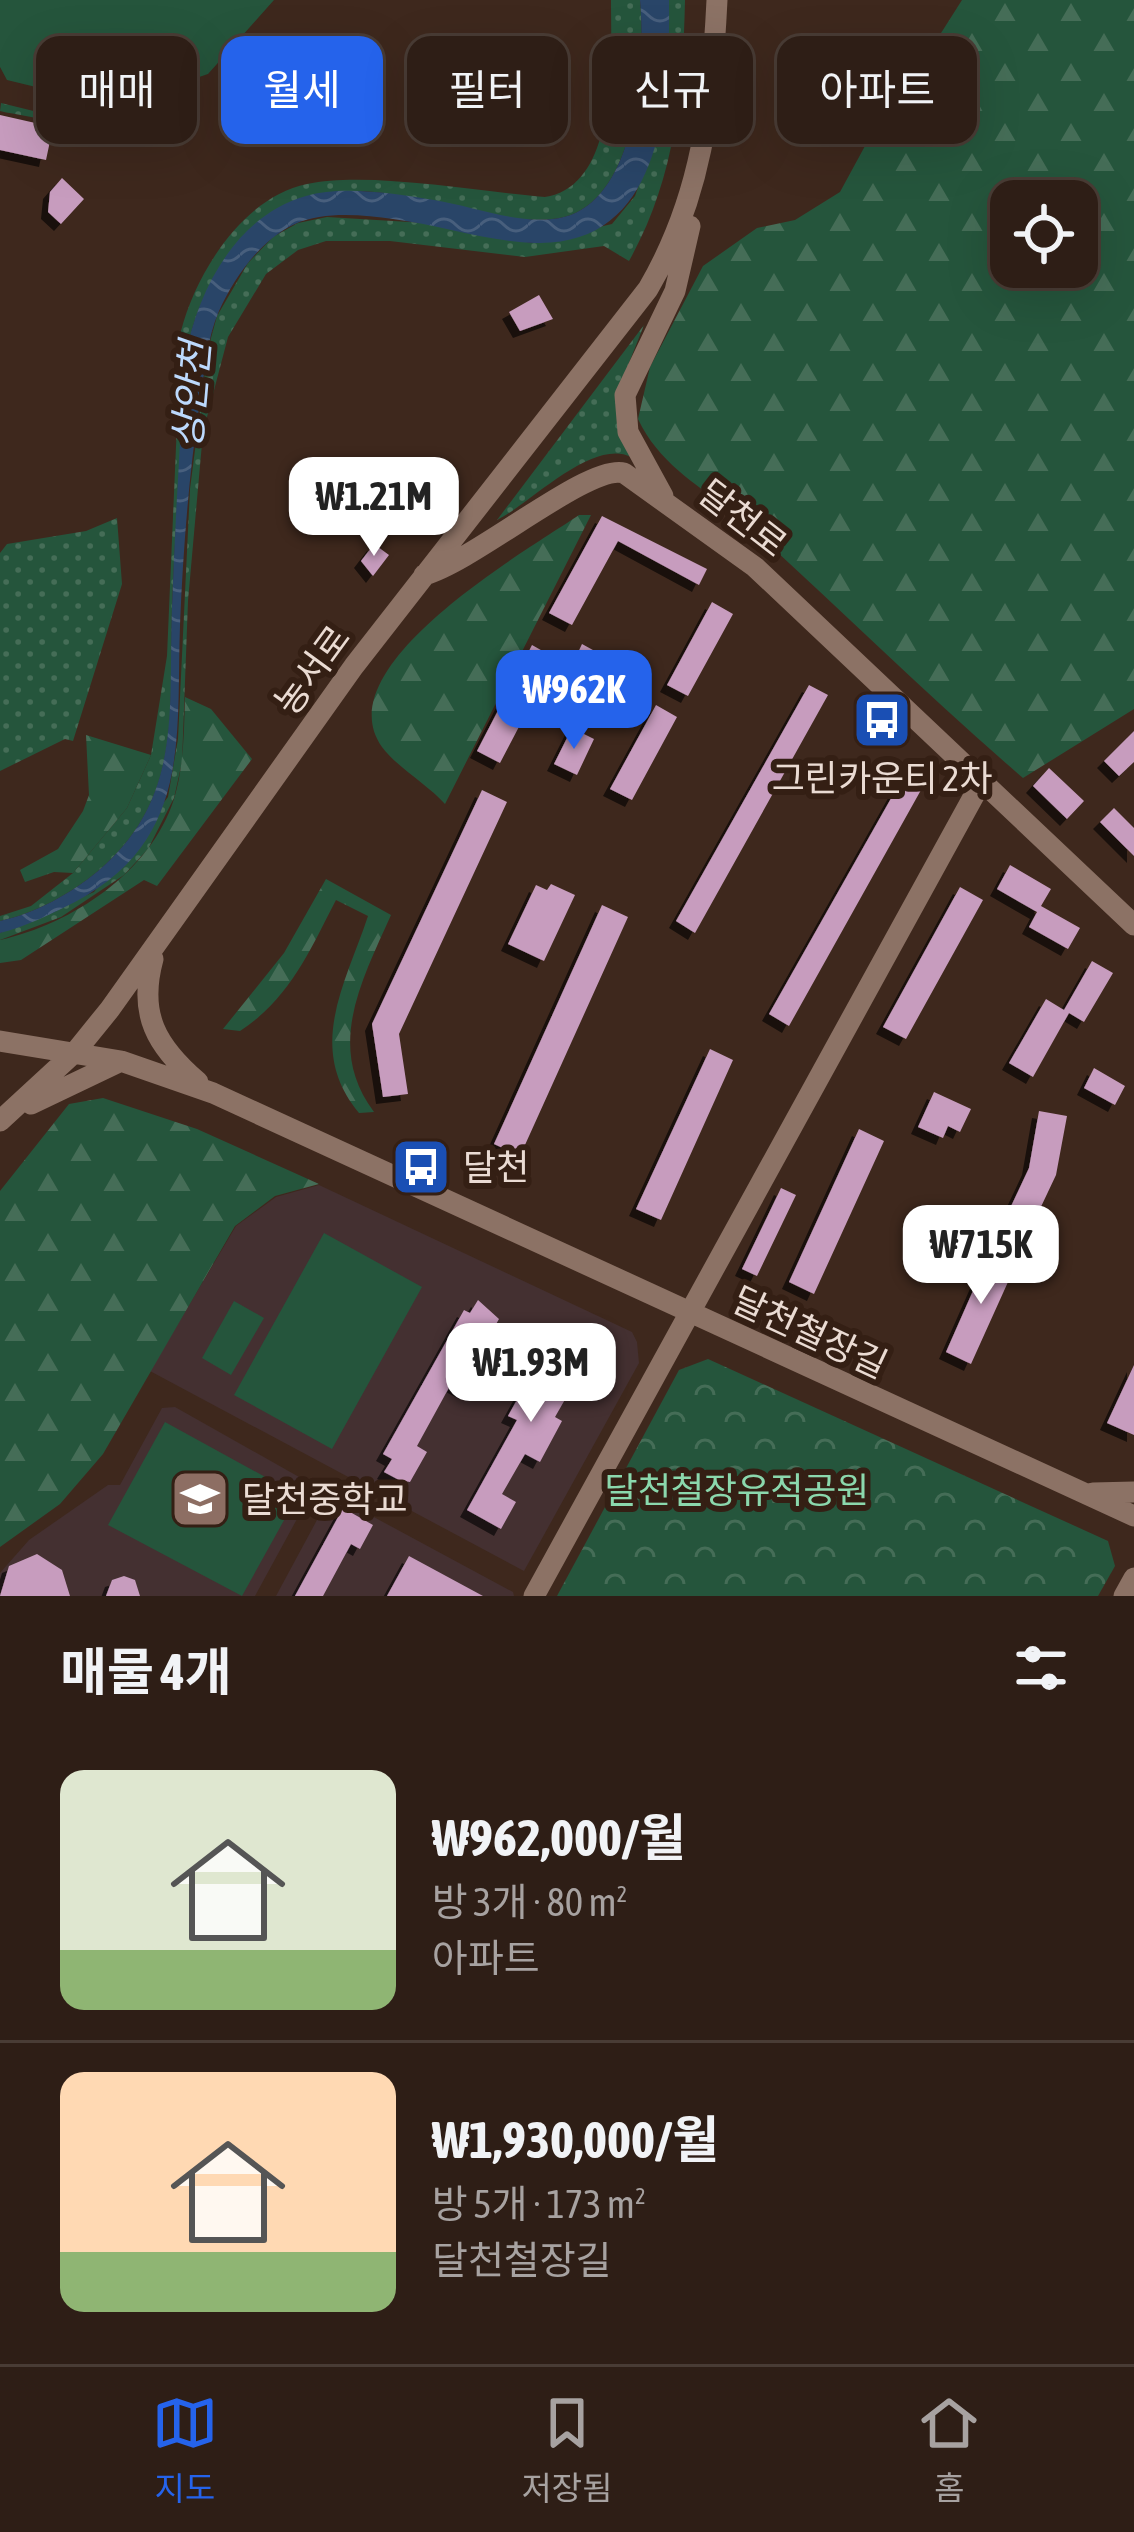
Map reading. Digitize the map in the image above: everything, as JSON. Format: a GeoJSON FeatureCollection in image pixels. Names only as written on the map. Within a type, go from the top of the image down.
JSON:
{"type":"FeatureCollection","features":[{"type":"Feature","properties":{"kind":"street","name":"농서로"},"geometry":{"type":"LineString","coordinates":[[4,1118],[76,1051],[424,575],[637,304],[666,258],[694,191],[711,103],[717,0]]}},
{"type":"Feature","properties":{"kind":"street"},"geometry":{"type":"LineString","coordinates":[[667,501],[628,432],[625,395],[682,269],[694,191]]}},
{"type":"Feature","properties":{"kind":"street","name":"달천로"},"geometry":{"type":"LineString","coordinates":[[424,575],[476,554],[599,473],[624,473],[755,567],[1134,925]]}},
{"type":"Feature","properties":{"kind":"street"},"geometry":{"type":"LineString","coordinates":[[0,1041],[121,1061],[213,1093],[687,1312],[982,781]]}},
{"type":"Feature","properties":{"kind":"street"},"geometry":{"type":"LineString","coordinates":[[157,946],[145,995],[146,1016],[171,1055],[213,1093]]}},
{"type":"Feature","properties":{"kind":"street"},"geometry":{"type":"LineString","coordinates":[[4,1118],[121,1061]]}},
{"type":"Feature","properties":{"kind":"street","name":"달천철장길"},"geometry":{"type":"LineString","coordinates":[[534,1596],[687,1312],[1134,1516]]}},
{"type":"Feature","properties":{"kind":"street"},"geometry":{"type":"LineString","coordinates":[[1075,1489],[1134,1492]]}},
{"type":"Feature","properties":{"kind":"street"},"geometry":{"type":"LineString","coordinates":[[1124,1596],[1134,1578]]}},
{"type":"Feature","properties":{"kind":"shaded area"},"geometry":{"type":"Polygon","coordinates":[[[319,1185],[632,1332],[639,1363],[524,1571],[150,1371],[236,1226],[276,1197],[319,1185]]]}},
{"type":"Feature","properties":{"kind":"shaded area","name":"달천중학교"},"geometry":{"type":"Polygon","coordinates":[[[175,1407],[315,1486],[255,1596],[0,1596],[0,1573],[29,1540],[108,1485],[120,1485],[162,1408],[175,1407]]]}},
{"type":"Feature","properties":{"kind":"shaded area"},"geometry":{"type":"Polygon","coordinates":[[[331,1494],[513,1592],[514,1596],[276,1596],[331,1494]]]}},
{"type":"Feature","properties":{"kind":"green space"},"geometry":{"type":"Polygon","coordinates":[[[0,0],[274,0],[242,36],[221,36],[221,59],[208,74],[197,78],[197,36],[36,36],[36,87],[7,80],[0,67],[0,0]]]}},
{"type":"Feature","properties":{"kind":"green space"},"geometry":{"type":"Polygon","coordinates":[[[611,0],[640,0],[641,36],[611,36],[611,0]]]}},
{"type":"Feature","properties":{"kind":"green space"},"geometry":{"type":"Polygon","coordinates":[[[669,0],[685,0],[683,36],[668,36],[669,0]]]}},
{"type":"Feature","properties":{"kind":"green space"},"geometry":{"type":"Polygon","coordinates":[[[962,0],[1134,0],[1134,709],[1023,778],[750,527],[673,466],[638,419],[650,367],[703,266],[757,228],[795,220],[840,192],[865,146],[977,144],[977,36],[939,36],[962,0]]]}},
{"type":"Feature","properties":{"kind":"green space"},"geometry":{"type":"Polygon","coordinates":[[[1,103],[36,112],[36,119],[0,111],[1,103]]]}},
{"type":"Feature","properties":{"kind":"green space"},"geometry":{"type":"Polygon","coordinates":[[[598,144],[626,144],[602,191],[580,210],[552,219],[513,218],[363,191],[327,194],[290,206],[254,232],[227,260],[201,304],[185,358],[170,716],[158,782],[126,843],[98,871],[52,902],[0,921],[0,916],[31,906],[73,873],[127,808],[151,755],[167,656],[181,331],[198,285],[226,241],[262,204],[307,184],[392,181],[545,197],[569,188],[587,169],[598,144]]]}},
{"type":"Feature","properties":{"kind":"green space"},"geometry":{"type":"Polygon","coordinates":[[[653,144],[672,144],[657,199],[629,261],[604,246],[525,257],[390,241],[326,241],[298,250],[266,274],[228,337],[203,432],[188,601],[182,762],[174,798],[148,849],[124,875],[61,917],[0,940],[0,933],[94,892],[168,797],[178,739],[190,489],[208,349],[217,316],[248,263],[273,237],[298,223],[327,217],[426,223],[531,243],[612,224],[635,196],[653,144]]]}},
{"type":"Feature","properties":{"kind":"green space"},"geometry":{"type":"Polygon","coordinates":[[[644,325],[619,388],[631,457],[615,454],[580,464],[497,520],[644,325]]]}},
{"type":"Feature","properties":{"kind":"green space"},"geometry":{"type":"Polygon","coordinates":[[[579,515],[591,515],[445,804],[382,747],[372,715],[381,682],[405,647],[440,614],[579,515]]]}},
{"type":"Feature","properties":{"kind":"green space"},"geometry":{"type":"Polygon","coordinates":[[[117,518],[122,584],[73,741],[65,739],[0,771],[0,553],[7,544],[86,531],[117,518]]]}},
{"type":"Feature","properties":{"kind":"green space"},"geometry":{"type":"Polygon","coordinates":[[[185,697],[211,709],[252,759],[157,886],[144,880],[21,960],[0,963],[0,940],[81,908],[147,850],[163,825],[177,787],[185,697]]]}},
{"type":"Feature","properties":{"kind":"green space"},"geometry":{"type":"Polygon","coordinates":[[[86,735],[151,755],[127,808],[73,873],[54,872],[25,882],[20,870],[58,849],[83,811],[89,795],[86,735]]]}},
{"type":"Feature","properties":{"kind":"green space"},"geometry":{"type":"Polygon","coordinates":[[[326,879],[391,915],[360,989],[350,1038],[359,1088],[374,1112],[359,1113],[343,1089],[332,1040],[341,991],[368,916],[336,900],[297,973],[272,1004],[240,1031],[223,1029],[284,953],[326,879]]]}},
{"type":"Feature","properties":{"kind":"green space"},"geometry":{"type":"Polygon","coordinates":[[[103,1098],[197,1129],[319,1184],[275,1196],[235,1226],[103,1454],[60,1504],[0,1547],[0,1191],[69,1104],[103,1098]]]}},
{"type":"Feature","properties":{"kind":"green space"},"geometry":{"type":"Polygon","coordinates":[[[324,1233],[422,1287],[332,1449],[234,1395],[324,1233]]]}},
{"type":"Feature","properties":{"kind":"green space"},"geometry":{"type":"Polygon","coordinates":[[[234,1301],[264,1318],[231,1375],[202,1358],[234,1301]]]}},
{"type":"Feature","properties":{"kind":"green space","name":"달천철장유적공원"},"geometry":{"type":"Polygon","coordinates":[[[708,1359],[1108,1541],[1115,1566],[1098,1596],[557,1596],[679,1370],[708,1359]]]}},
{"type":"Feature","properties":{"kind":"green space"},"geometry":{"type":"Polygon","coordinates":[[[165,1422],[298,1495],[242,1596],[108,1525],[165,1422]]]}},
{"type":"Feature","properties":{"kind":"water"},"geometry":{"type":"Polygon","coordinates":[[[640,0],[669,0],[669,36],[641,36],[640,0]]]}},
{"type":"Feature","properties":{"kind":"water","name":"상안천"},"geometry":{"type":"Polygon","coordinates":[[[626,144],[655,144],[635,193],[611,220],[579,237],[536,243],[381,218],[318,217],[282,231],[240,273],[215,321],[205,366],[185,540],[176,746],[159,817],[140,848],[113,877],[75,902],[0,933],[0,921],[52,902],[98,871],[126,843],[158,782],[170,716],[185,358],[199,308],[223,260],[259,220],[306,196],[387,193],[508,216],[552,219],[580,210],[602,191],[626,144]]]}},
{"type":"Feature","properties":{"kind":"building"},"geometry":{"type":"Polygon","coordinates":[[[0,115],[36,123],[36,144],[49,144],[46,160],[0,150],[0,115]]]}},
{"type":"Feature","properties":{"kind":"building"},"geometry":{"type":"Polygon","coordinates":[[[62,178],[84,199],[61,224],[48,212],[50,192],[62,178]]]}},
{"type":"Feature","properties":{"kind":"building"},"geometry":{"type":"Polygon","coordinates":[[[539,295],[553,319],[520,331],[509,312],[539,295]]]}},
{"type":"Feature","properties":{"kind":"building"},"geometry":{"type":"Polygon","coordinates":[[[421,492],[443,509],[432,523],[410,505],[421,492]]]}},
{"type":"Feature","properties":{"kind":"building"},"geometry":{"type":"Polygon","coordinates":[[[602,516],[707,569],[699,585],[618,541],[572,625],[549,613],[602,516]]]}},
{"type":"Feature","properties":{"kind":"building"},"geometry":{"type":"Polygon","coordinates":[[[374,544],[389,555],[373,576],[361,561],[374,544]]]}},
{"type":"Feature","properties":{"kind":"building"},"geometry":{"type":"Polygon","coordinates":[[[712,602],[733,614],[688,696],[667,685],[712,602]]]}},
{"type":"Feature","properties":{"kind":"building"},"geometry":{"type":"Polygon","coordinates":[[[582,644],[622,666],[613,682],[574,661],[582,644]]]}},
{"type":"Feature","properties":{"kind":"building"},"geometry":{"type":"Polygon","coordinates":[[[532,645],[555,658],[500,763],[477,751],[532,645]]]}},
{"type":"Feature","properties":{"kind":"building"},"geometry":{"type":"Polygon","coordinates":[[[809,685],[828,695],[695,933],[676,921],[809,685]]]}},
{"type":"Feature","properties":{"kind":"building"},"geometry":{"type":"Polygon","coordinates":[[[656,705],[677,717],[632,800],[610,789],[656,705]]]}},
{"type":"Feature","properties":{"kind":"building"},"geometry":{"type":"Polygon","coordinates":[[[572,728],[594,739],[577,775],[554,764],[572,728]]]}},
{"type":"Feature","properties":{"kind":"building"},"geometry":{"type":"Polygon","coordinates":[[[1134,731],[1134,762],[1119,776],[1104,761],[1134,731]]]}},
{"type":"Feature","properties":{"kind":"building"},"geometry":{"type":"Polygon","coordinates":[[[1049,768],[1084,801],[1067,819],[1033,786],[1049,768]]]}},
{"type":"Feature","properties":{"kind":"building"},"geometry":{"type":"Polygon","coordinates":[[[902,779],[921,790],[789,1026],[769,1014],[902,779]]]}},
{"type":"Feature","properties":{"kind":"building"},"geometry":{"type":"Polygon","coordinates":[[[482,790],[507,802],[399,1034],[408,1094],[383,1097],[372,1024],[482,790]]]}},
{"type":"Feature","properties":{"kind":"building"},"geometry":{"type":"Polygon","coordinates":[[[1114,808],[1134,828],[1134,856],[1100,822],[1114,808]]]}},
{"type":"Feature","properties":{"kind":"building"},"geometry":{"type":"Polygon","coordinates":[[[1010,865],[1051,889],[1041,906],[1080,928],[1068,949],[1029,927],[1037,912],[997,889],[1010,865]]]}},
{"type":"Feature","properties":{"kind":"building"},"geometry":{"type":"Polygon","coordinates":[[[551,884],[575,895],[544,961],[508,944],[536,885],[547,890],[551,884]]]}},
{"type":"Feature","properties":{"kind":"building"},"geometry":{"type":"Polygon","coordinates":[[[960,887],[983,900],[906,1039],[883,1027],[960,887]]]}},
{"type":"Feature","properties":{"kind":"building"},"geometry":{"type":"Polygon","coordinates":[[[602,905],[628,917],[520,1156],[494,1144],[602,905]]]}},
{"type":"Feature","properties":{"kind":"building"},"geometry":{"type":"Polygon","coordinates":[[[1092,961],[1113,973],[1084,1022],[1069,1013],[1033,1077],[1009,1063],[1046,999],[1064,1010],[1092,961]]]}},
{"type":"Feature","properties":{"kind":"building"},"geometry":{"type":"Polygon","coordinates":[[[710,1049],[733,1060],[661,1220],[636,1209],[710,1049]]]}},
{"type":"Feature","properties":{"kind":"building"},"geometry":{"type":"Polygon","coordinates":[[[1094,1068],[1125,1086],[1115,1105],[1084,1088],[1094,1068]]]}},
{"type":"Feature","properties":{"kind":"building"},"geometry":{"type":"Polygon","coordinates":[[[934,1092],[971,1109],[960,1132],[948,1126],[943,1138],[918,1127],[934,1092]]]}},
{"type":"Feature","properties":{"kind":"building"},"geometry":{"type":"Polygon","coordinates":[[[1039,1111],[1067,1116],[1056,1175],[1030,1230],[1005,1219],[1029,1168],[1039,1111]]]}},
{"type":"Feature","properties":{"kind":"building"},"geometry":{"type":"Polygon","coordinates":[[[859,1129],[884,1141],[814,1294],[789,1282],[859,1129]]]}},
{"type":"Feature","properties":{"kind":"building"},"geometry":{"type":"Polygon","coordinates":[[[781,1188],[796,1195],[757,1276],[742,1269],[781,1188]]]}},
{"type":"Feature","properties":{"kind":"building"},"geometry":{"type":"Polygon","coordinates":[[[991,1250],[1017,1262],[971,1364],[946,1352],[991,1250]]]}},
{"type":"Feature","properties":{"kind":"building"},"geometry":{"type":"Polygon","coordinates":[[[478,1300],[499,1319],[483,1347],[473,1342],[461,1364],[477,1373],[466,1392],[451,1384],[417,1446],[427,1452],[410,1482],[399,1480],[384,1472],[392,1459],[383,1454],[464,1310],[470,1313],[478,1300]]]}},
{"type":"Feature","properties":{"kind":"building"},"geometry":{"type":"Polygon","coordinates":[[[554,1333],[591,1354],[555,1417],[562,1421],[540,1462],[525,1454],[502,1494],[516,1502],[501,1529],[467,1510],[517,1420],[508,1416],[554,1333]]]}},
{"type":"Feature","properties":{"kind":"building"},"geometry":{"type":"Polygon","coordinates":[[[1134,1365],[1134,1435],[1107,1423],[1134,1365]]]}},
{"type":"Feature","properties":{"kind":"building"},"geometry":{"type":"Polygon","coordinates":[[[343,1508],[373,1525],[360,1549],[351,1544],[323,1596],[295,1596],[343,1508]]]}},
{"type":"Feature","properties":{"kind":"building"},"geometry":{"type":"Polygon","coordinates":[[[37,1554],[62,1570],[70,1596],[0,1596],[9,1566],[37,1554]]]}},
{"type":"Feature","properties":{"kind":"building"},"geometry":{"type":"Polygon","coordinates":[[[409,1556],[483,1596],[387,1596],[409,1556]]]}},
{"type":"Feature","properties":{"kind":"building"},"geometry":{"type":"Polygon","coordinates":[[[124,1576],[135,1580],[140,1596],[106,1596],[112,1580],[124,1576]]]}},
{"type":"Feature","properties":{"kind":"place","name":"그린카운티 2차"},"geometry":{"type":"Point","coordinates":[882,720]}},
{"type":"Feature","properties":{"kind":"place","name":"달천"},"geometry":{"type":"Point","coordinates":[421,1167]}},
{"type":"Feature","properties":{"kind":"place","name":"달천중학교"},"geometry":{"type":"Point","coordinates":[200,1499]}}]}
